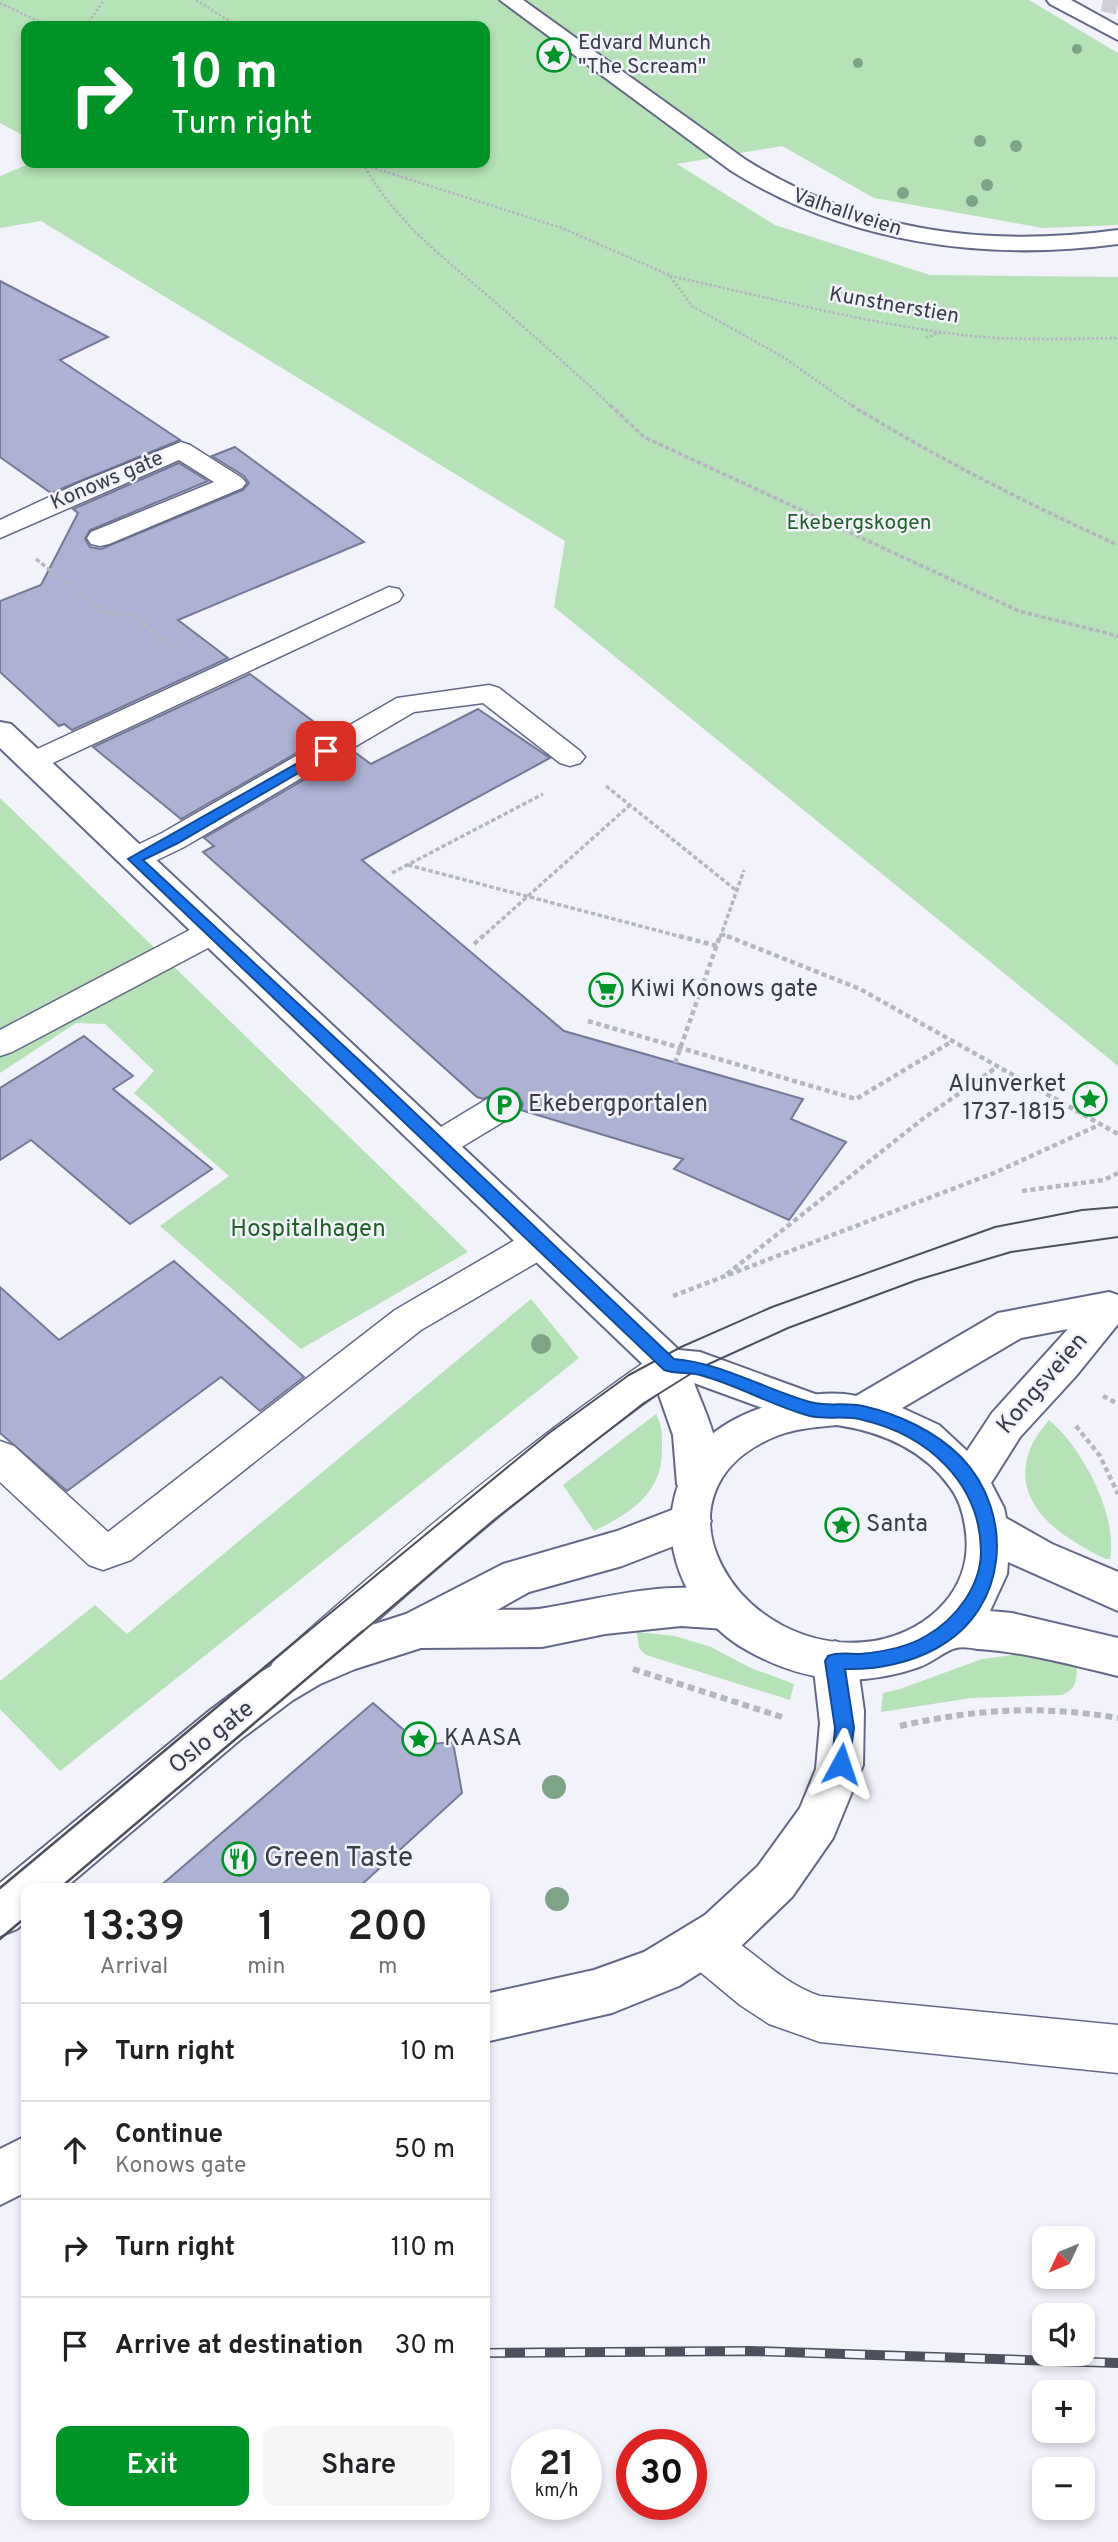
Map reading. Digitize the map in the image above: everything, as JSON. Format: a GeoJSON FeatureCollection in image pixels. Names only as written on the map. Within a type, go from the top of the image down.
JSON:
{"type":"FeatureCollection","features":[{"type":"Feature","properties":{"kind":"street","name":"Valhallveien"},"geometry":{"type":"LineString","coordinates":[[510,0],[738,165],[777,190],[824,210],[901,231],[978,242],[1046,244],[1118,237]]}},
{"type":"Feature","properties":{"kind":"street"},"geometry":{"type":"LineString","coordinates":[[1057,0],[1118,34]]}},
{"type":"Feature","properties":{"kind":"street"},"geometry":{"type":"LineString","coordinates":[[0,731],[669,1365],[700,1368],[812,1410]]}},
{"type":"Feature","properties":{"kind":"street","name":"Kongsveien"},"geometry":{"type":"LineString","coordinates":[[862,1412],[1012,1324],[1109,1307],[1062,1365],[1006,1425],[970,1481]]}},
{"type":"Feature","properties":{"kind":"street"},"geometry":{"type":"LineString","coordinates":[[669,1365],[672,1385],[679,1395],[696,1447],[694,1503],[695,1558],[703,1576],[726,1610],[744,1625],[786,1650],[835,1661],[862,1662],[911,1652],[933,1642],[952,1628],[971,1607],[984,1583],[990,1557],[989,1530],[983,1505],[970,1481],[954,1461],[912,1430],[862,1412],[812,1410],[755,1426],[731,1441],[712,1460],[694,1503]]}},
{"type":"Feature","properties":{"kind":"street","name":"Oslo gate"},"geometry":{"type":"LineString","coordinates":[[36,1883],[225,1725],[277,1686],[304,1670],[347,1652],[418,1630],[518,1577],[622,1548],[694,1503]]}},
{"type":"Feature","properties":{"kind":"street"},"geometry":{"type":"LineString","coordinates":[[989,1530],[1037,1557],[1118,1592]]}},
{"type":"Feature","properties":{"kind":"street","name":"Oslo gate"},"geometry":{"type":"LineString","coordinates":[[418,1630],[542,1628],[630,1612],[681,1607],[726,1610]]}},
{"type":"Feature","properties":{"kind":"street"},"geometry":{"type":"LineString","coordinates":[[952,1628],[1012,1632],[1118,1657]]}},
{"type":"Feature","properties":{"kind":"street"},"geometry":{"type":"LineString","coordinates":[[490,2017],[629,1983],[703,1945],[737,1919],[779,1877],[813,1831],[841,1764],[844,1728],[835,1661]]}},
{"type":"Feature","properties":{"kind":"street","name":"Oslo gate"},"geometry":{"type":"LineString","coordinates":[[0,1913],[21,1896]]}},
{"type":"Feature","properties":{"kind":"street"},"geometry":{"type":"LineString","coordinates":[[0,2179],[21,2165]]}},
{"type":"Feature","properties":{"kind":"lane","name":"Konows gate"},"geometry":{"type":"LineString","coordinates":[[0,530],[77,493],[181,450],[233,483],[100,538]]}},
{"type":"Feature","properties":{"kind":"lane"},"geometry":{"type":"LineString","coordinates":[[32,762],[389,595]]}},
{"type":"Feature","properties":{"kind":"lane"},"geometry":{"type":"LineString","coordinates":[[134,859],[173,840],[407,704],[489,695],[579,764]]}},
{"type":"Feature","properties":{"kind":"lane"},"geometry":{"type":"LineString","coordinates":[[0,1044],[212,932]]}},
{"type":"Feature","properties":{"kind":"lane"},"geometry":{"type":"LineString","coordinates":[[438,1144],[505,1105]]}},
{"type":"Feature","properties":{"kind":"lane"},"geometry":{"type":"LineString","coordinates":[[0,1457],[103,1553],[117,1548],[408,1320],[540,1243]]}},
{"type":"Feature","properties":{"kind":"lane"},"geometry":{"type":"LineString","coordinates":[[277,1686],[383,1588],[592,1418],[669,1365]]}},
{"type":"Feature","properties":{"kind":"lane"},"geometry":{"type":"LineString","coordinates":[[703,1945],[757,1989],[786,2008],[820,2019],[1118,2049]]}},
{"type":"Feature","properties":{"kind":"path"},"geometry":{"type":"LineString","coordinates":[[89,21],[104,0]]}},
{"type":"Feature","properties":{"kind":"path"},"geometry":{"type":"LineString","coordinates":[[196,0],[229,21]]}},
{"type":"Feature","properties":{"kind":"path"},"geometry":{"type":"LineString","coordinates":[[0,3],[38,21]]}},
{"type":"Feature","properties":{"kind":"path"},"geometry":{"type":"LineString","coordinates":[[366,168],[379,192],[411,230],[566,363],[644,436],[1019,611],[1118,636]]}},
{"type":"Feature","properties":{"kind":"path","name":"Kunstnerstien"},"geometry":{"type":"LineString","coordinates":[[368,168],[562,228],[669,275],[850,316],[942,332],[1048,339],[1118,338]]}},
{"type":"Feature","properties":{"kind":"path"},"geometry":{"type":"LineString","coordinates":[[669,275],[692,306],[783,358],[825,389],[909,441],[1037,508],[1118,545]]}},
{"type":"Feature","properties":{"kind":"path"},"geometry":{"type":"LineString","coordinates":[[926,338],[942,332]]}},
{"type":"Feature","properties":{"kind":"path"},"geometry":{"type":"LineString","coordinates":[[32,556],[71,587]]}},
{"type":"Feature","properties":{"kind":"path"},"geometry":{"type":"LineString","coordinates":[[78,593],[105,613],[133,614],[208,679]]}},
{"type":"Feature","properties":{"kind":"path"},"geometry":{"type":"LineString","coordinates":[[392,873],[579,764],[737,891]]}},
{"type":"Feature","properties":{"kind":"path"},"geometry":{"type":"LineString","coordinates":[[474,944],[630,805]]}},
{"type":"Feature","properties":{"kind":"path"},"geometry":{"type":"LineString","coordinates":[[408,865],[717,946]]}},
{"type":"Feature","properties":{"kind":"path"},"geometry":{"type":"LineString","coordinates":[[675,1063],[744,870]]}},
{"type":"Feature","properties":{"kind":"path"},"geometry":{"type":"LineString","coordinates":[[721,934],[860,989],[1118,1134]]}},
{"type":"Feature","properties":{"kind":"path"},"geometry":{"type":"LineString","coordinates":[[589,1021],[856,1099],[952,1042]]}},
{"type":"Feature","properties":{"kind":"path"},"geometry":{"type":"LineString","coordinates":[[724,1276],[924,1118],[997,1067]]}},
{"type":"Feature","properties":{"kind":"path"},"geometry":{"type":"LineString","coordinates":[[669,1297],[994,1173],[1099,1125]]}},
{"type":"Feature","properties":{"kind":"path"},"geometry":{"type":"LineString","coordinates":[[1022,1191],[1104,1180],[1118,1173]]}},
{"type":"Feature","properties":{"kind":"path"},"geometry":{"type":"LineString","coordinates":[[1070,1422],[1086,1436],[1100,1456],[1118,1494]]}},
{"type":"Feature","properties":{"kind":"path"},"geometry":{"type":"LineString","coordinates":[[1088,1713],[1118,1718]]}},
{"type":"Feature","properties":{"kind":"green space","name":"Ekebergskogen"},"geometry":{"type":"Polygon","coordinates":[[[0,0],[1029,0],[1118,53],[1118,225],[1043,228],[874,198],[782,146],[677,164],[775,225],[930,275],[1118,277],[1118,1066],[554,607],[565,541],[41,221],[0,228],[0,176],[21,167],[490,168],[490,21],[21,21],[21,134],[0,123],[0,0]]]}},
{"type":"Feature","properties":{"kind":"green space","name":"Hospitalhagen"},"geometry":{"type":"Polygon","coordinates":[[[0,798],[468,1252],[301,1349],[160,1226],[229,1176],[134,1093],[154,1071],[105,1024],[76,1023],[0,1073],[0,798]]]}},
{"type":"Feature","properties":{"kind":"green space"},"geometry":{"type":"Polygon","coordinates":[[[531,1299],[579,1358],[60,1771],[0,1709],[0,1681],[95,1605],[127,1634],[531,1299]]]}},
{"type":"Feature","properties":{"kind":"green space"},"geometry":{"type":"Polygon","coordinates":[[[656,1414],[661,1428],[661,1466],[650,1491],[631,1510],[594,1531],[563,1485],[656,1414]]]}},
{"type":"Feature","properties":{"kind":"green space"},"geometry":{"type":"Polygon","coordinates":[[[1049,1420],[1074,1447],[1095,1483],[1108,1523],[1110,1559],[1089,1551],[1057,1530],[1033,1502],[1027,1485],[1026,1467],[1031,1447],[1049,1420]]]}},
{"type":"Feature","properties":{"kind":"green space"},"geometry":{"type":"Polygon","coordinates":[[[637,1632],[675,1636],[711,1647],[751,1668],[794,1684],[790,1700],[646,1655],[639,1648],[637,1632]]]}},
{"type":"Feature","properties":{"kind":"green space"},"geometry":{"type":"Polygon","coordinates":[[[1020,1654],[1077,1666],[1073,1687],[1062,1695],[971,1698],[881,1712],[883,1693],[982,1659],[1020,1654]]]}},
{"type":"Feature","properties":{"kind":"building"},"geometry":{"type":"Polygon","coordinates":[[[0,281],[108,337],[60,360],[180,440],[51,493],[0,457],[0,281]]]}},
{"type":"Feature","properties":{"kind":"building"},"geometry":{"type":"Polygon","coordinates":[[[235,447],[364,542],[178,620],[228,658],[72,730],[64,724],[59,726],[0,672],[0,601],[41,585],[78,513],[73,509],[179,463],[208,481],[90,530],[85,539],[90,547],[101,549],[243,490],[249,483],[244,476],[212,456],[235,447]]]}},
{"type":"Feature","properties":{"kind":"building"},"geometry":{"type":"Polygon","coordinates":[[[250,674],[330,734],[181,819],[93,747],[250,674]]]}},
{"type":"Feature","properties":{"kind":"building"},"geometry":{"type":"Polygon","coordinates":[[[478,709],[550,758],[362,860],[564,1031],[803,1099],[791,1119],[846,1142],[789,1220],[674,1169],[683,1159],[521,1110],[523,1104],[517,1093],[503,1090],[483,1099],[477,1097],[203,852],[214,846],[204,838],[353,751],[371,764],[478,709]]]}},
{"type":"Feature","properties":{"kind":"building"},"geometry":{"type":"Polygon","coordinates":[[[84,1036],[133,1076],[113,1089],[212,1169],[130,1224],[31,1140],[0,1160],[0,1088],[84,1036]]]}},
{"type":"Feature","properties":{"kind":"building"},"geometry":{"type":"Polygon","coordinates":[[[174,1261],[304,1377],[260,1411],[221,1377],[67,1491],[0,1433],[0,1287],[59,1340],[174,1261]]]}},
{"type":"Feature","properties":{"kind":"building"},"geometry":{"type":"Polygon","coordinates":[[[373,1703],[421,1745],[453,1742],[462,1793],[363,1883],[164,1883],[373,1703]]]}},
{"type":"Feature","properties":{"kind":"tunnel"},"geometry":{"type":"LineString","coordinates":[[1103,0],[1118,3]]}},
{"type":"Feature","properties":{"kind":"tram line"},"geometry":{"type":"LineString","coordinates":[[306,1633],[549,1433],[629,1375],[681,1347],[772,1307],[995,1227],[1082,1210],[1118,1207]]}},
{"type":"Feature","properties":{"kind":"tram line"},"geometry":{"type":"LineString","coordinates":[[361,1633],[494,1520],[644,1403],[700,1368],[788,1328],[917,1280],[1011,1252],[1118,1237]]}},
{"type":"Feature","properties":{"kind":"tram line"},"geometry":{"type":"LineString","coordinates":[[0,1888],[308,1631]]}},
{"type":"Feature","properties":{"kind":"tram line"},"geometry":{"type":"LineString","coordinates":[[66,1883],[363,1631]]}},
{"type":"Feature","properties":{"kind":"tram line"},"geometry":{"type":"LineString","coordinates":[[0,1939],[21,1921]]}},
{"type":"Feature","properties":{"kind":"railway"},"geometry":{"type":"LineString","coordinates":[[490,2353],[751,2351],[1118,2363]]}},
{"type":"Feature","properties":{"kind":"place","name":"Edvard Munch \"The Scream\""},"geometry":{"type":"Point","coordinates":[554,55]}},
{"type":"Feature","properties":{"kind":"place","name":"Kiwi Konows gate"},"geometry":{"type":"Point","coordinates":[606,990]}},
{"type":"Feature","properties":{"kind":"place","name":"Alunverket 1737-1815"},"geometry":{"type":"Point","coordinates":[1090,1099]}},
{"type":"Feature","properties":{"kind":"place","name":"Ekebergportalen"},"geometry":{"type":"Point","coordinates":[504,1105]}},
{"type":"Feature","properties":{"kind":"place","name":"Santa"},"geometry":{"type":"Point","coordinates":[842,1525]}},
{"type":"Feature","properties":{"kind":"place","name":"KAASA"},"geometry":{"type":"Point","coordinates":[419,1739]}},
{"type":"Feature","properties":{"kind":"place","name":"Green Taste"},"geometry":{"type":"Point","coordinates":[239,1859]}},
{"type":"Feature","properties":{"kind":"route"},"geometry":{"type":"LineString","coordinates":[[326,751],[173,840],[134,859],[369,1078],[669,1365],[700,1368],[750,1389],[812,1410],[862,1412],[912,1430],[935,1444],[954,1461],[970,1481],[983,1505],[989,1530],[990,1557],[984,1583],[971,1607],[952,1628],[933,1642],[911,1652],[862,1662],[835,1661],[844,1728],[841,1764]]}}]}
